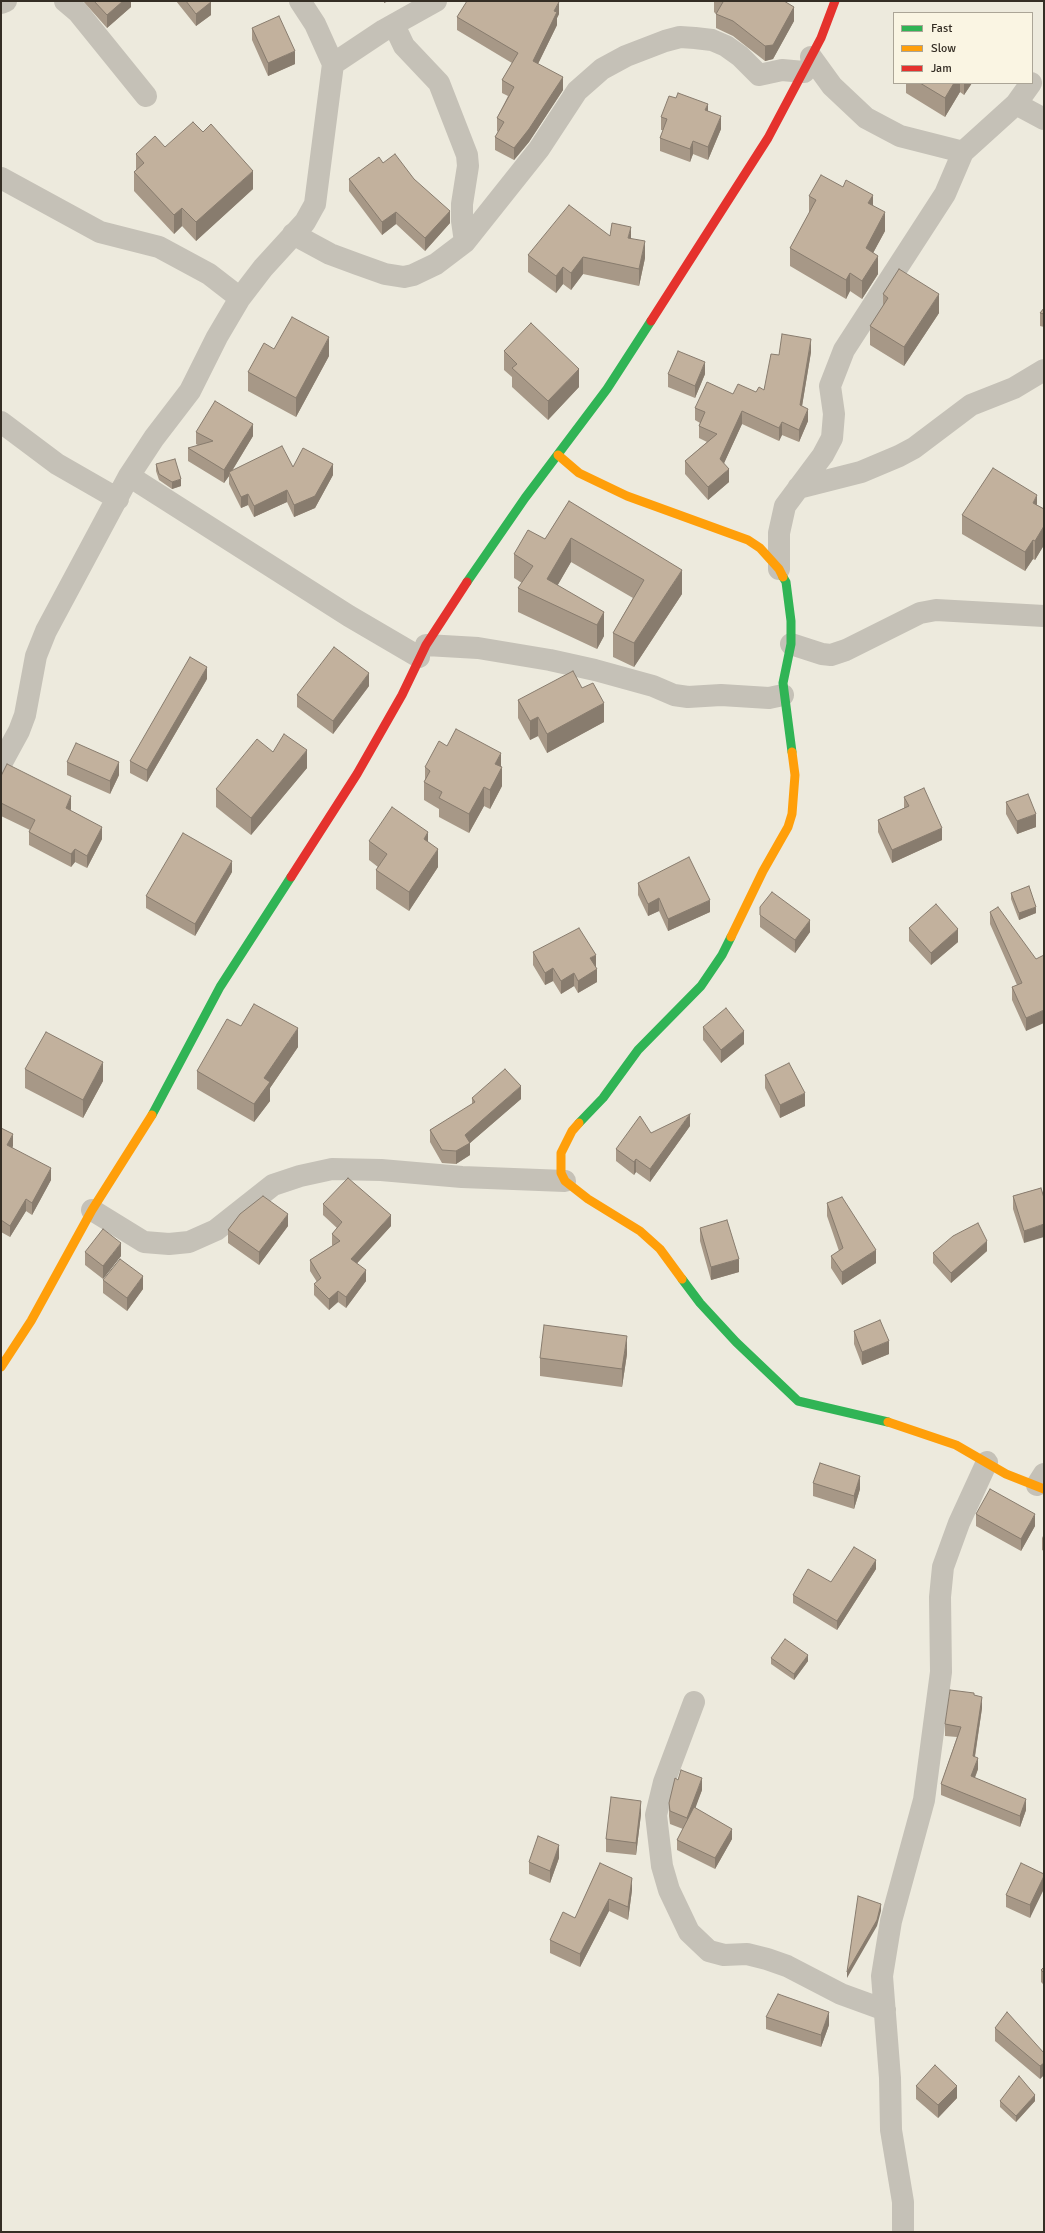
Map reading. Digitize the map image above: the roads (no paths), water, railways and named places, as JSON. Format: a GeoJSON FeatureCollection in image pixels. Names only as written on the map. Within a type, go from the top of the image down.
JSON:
{"type":"FeatureCollection","features":[{"type":"Feature","properties":{"kind":"street"},"geometry":{"type":"LineString","coordinates":[[1,3],[6,1]]}},
{"type":"Feature","properties":{"kind":"street"},"geometry":{"type":"LineString","coordinates":[[65,1],[78,12],[146,96]]}},
{"type":"Feature","properties":{"kind":"street"},"geometry":{"type":"LineString","coordinates":[[1,764],[19,731],[25,715],[36,656],[46,631],[130,476],[154,438],[190,391],[217,337],[240,298],[293,234],[305,222],[315,204],[333,64],[315,24],[300,1]]}},
{"type":"Feature","properties":{"kind":"street"},"geometry":{"type":"LineString","coordinates":[[333,64],[394,25],[436,1]]}},
{"type":"Feature","properties":{"kind":"street"},"geometry":{"type":"LineString","coordinates":[[1,1367],[31,1321],[92,1210],[146,1125],[220,987],[357,774],[402,695],[423,651],[446,612],[516,510],[608,389],[768,138],[807,65],[835,1]]}},
{"type":"Feature","properties":{"kind":"street"},"geometry":{"type":"LineString","coordinates":[[394,25],[404,46],[439,83],[467,154],[468,166],[462,204],[462,221],[465,242]]}},
{"type":"Feature","properties":{"kind":"street"},"geometry":{"type":"LineString","coordinates":[[293,234],[330,254],[385,274],[404,277],[426,270],[455,251],[465,242],[539,149],[577,91],[598,72],[626,56],[665,41],[680,37],[712,40],[726,46],[740,56],[759,75],[807,65]]}},
{"type":"Feature","properties":{"kind":"street"},"geometry":{"type":"LineString","coordinates":[[807,65],[866,118],[900,136],[962,152]]}},
{"type":"Feature","properties":{"kind":"street"},"geometry":{"type":"LineString","coordinates":[[1033,82],[1044,69]]}},
{"type":"Feature","properties":{"kind":"street"},"geometry":{"type":"LineString","coordinates":[[779,570],[778,533],[785,506],[823,455],[832,438],[834,414],[830,386],[844,350],[942,200],[962,152],[1016,104],[1031,84]]}},
{"type":"Feature","properties":{"kind":"street"},"geometry":{"type":"LineString","coordinates":[[1016,104],[1044,119]]}},
{"type":"Feature","properties":{"kind":"street"},"geometry":{"type":"LineString","coordinates":[[1,178],[100,232],[159,247],[209,274],[240,298]]}},
{"type":"Feature","properties":{"kind":"street"},"geometry":{"type":"LineString","coordinates":[[798,488],[861,472],[899,456],[914,448],[967,407],[1014,388],[1044,370]]}},
{"type":"Feature","properties":{"kind":"street"},"geometry":{"type":"LineString","coordinates":[[1,422],[57,464],[118,499]]}},
{"type":"Feature","properties":{"kind":"street"},"geometry":{"type":"LineString","coordinates":[[558,455],[579,473],[628,496],[748,540],[760,548],[779,570],[786,582],[789,604],[791,644],[784,667],[783,695],[795,775],[792,814],[783,839],[763,872],[722,955],[709,975],[692,996],[638,1050],[603,1098],[567,1139],[561,1153],[559,1165],[560,1173],[565,1181],[588,1199],[640,1231],[660,1249],[700,1303],[736,1342],[793,1398],[803,1403],[899,1425],[956,1445],[1017,1479],[1042,1483]]}},
{"type":"Feature","properties":{"kind":"street"},"geometry":{"type":"LineString","coordinates":[[130,476],[349,616],[423,651],[478,648],[550,660],[595,670],[653,686],[674,695],[688,697],[721,695],[769,698],[783,695]]}},
{"type":"Feature","properties":{"kind":"street"},"geometry":{"type":"LineString","coordinates":[[791,644],[822,654],[831,655],[846,650],[920,613],[936,610],[1044,616]]}},
{"type":"Feature","properties":{"kind":"street"},"geometry":{"type":"LineString","coordinates":[[92,1210],[144,1242],[169,1244],[189,1242],[216,1230],[273,1185],[300,1176],[332,1169],[381,1170],[462,1177],[565,1181]]}},
{"type":"Feature","properties":{"kind":"street"},"geometry":{"type":"LineString","coordinates":[[903,2232],[902,2202],[892,2130],[892,2102],[882,1976],[886,1946],[903,1870],[914,1841],[924,1800],[941,1672],[940,1597],[943,1567],[960,1523],[987,1462]]}},
{"type":"Feature","properties":{"kind":"street"},"geometry":{"type":"LineString","coordinates":[[694,1702],[664,1782],[656,1815],[662,1866],[669,1890],[689,1932],[709,1951],[724,1955],[747,1954],[767,1959],[787,1966],[841,1994],[885,2010]]}}]}
